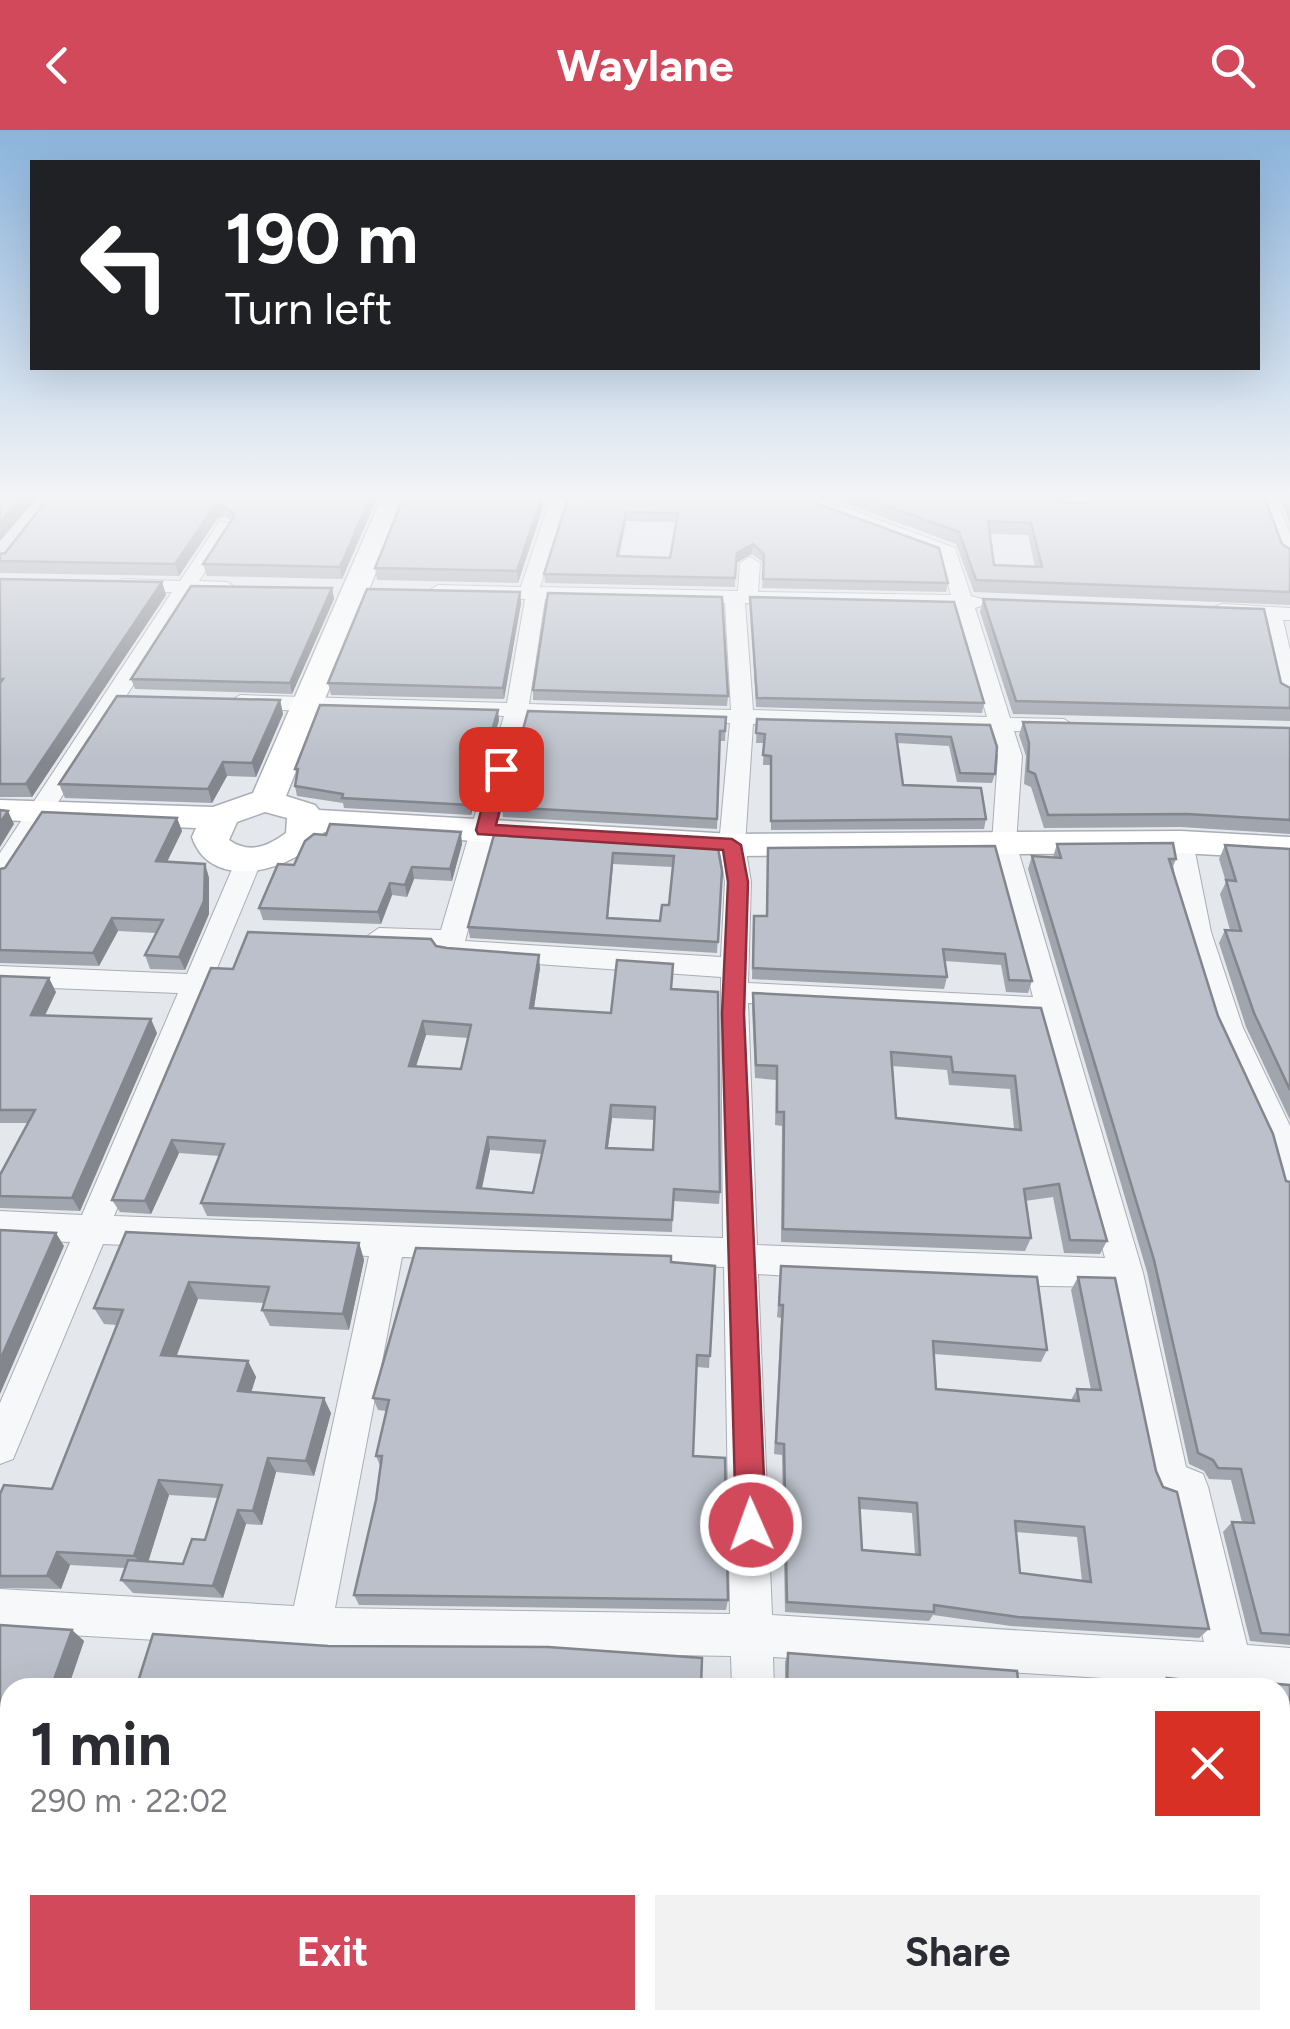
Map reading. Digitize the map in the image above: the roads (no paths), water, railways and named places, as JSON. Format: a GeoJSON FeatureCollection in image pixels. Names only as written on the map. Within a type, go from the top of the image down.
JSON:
{"type":"FeatureCollection","features":[{"type":"Feature","properties":{"kind":"main road"},"geometry":{"type":"LineString","coordinates":[[267,800],[357,586]]}},
{"type":"Feature","properties":{"kind":"main road"},"geometry":{"type":"LineString","coordinates":[[308,820],[300,842],[268,858],[234,858],[213,846],[210,837],[220,818],[233,809],[267,800],[294,806],[308,820],[732,845],[1180,842],[1290,848]]}},
{"type":"Feature","properties":{"kind":"main road"},"geometry":{"type":"LineString","coordinates":[[0,810],[220,818]]}},
{"type":"Feature","properties":{"kind":"street"},"geometry":{"type":"LineString","coordinates":[[142,586],[242,588]]}},
{"type":"Feature","properties":{"kind":"street"},"geometry":{"type":"LineString","coordinates":[[529,591],[531,586]]}},
{"type":"Feature","properties":{"kind":"street"},"geometry":{"type":"LineString","coordinates":[[735,598],[748,596],[749,586]]}},
{"type":"Feature","properties":{"kind":"street"},"geometry":{"type":"LineString","coordinates":[[959,586],[1010,756],[1004,843],[1126,1274],[1170,1481],[1189,1488],[1233,1677]]}},
{"type":"Feature","properties":{"kind":"street"},"geometry":{"type":"LineString","coordinates":[[0,872],[40,810],[122,699],[185,587]]}},
{"type":"Feature","properties":{"kind":"street"},"geometry":{"type":"LineString","coordinates":[[413,590],[1000,602]]}},
{"type":"Feature","properties":{"kind":"street"},"geometry":{"type":"LineString","coordinates":[[529,591],[535,598],[517,708],[449,949],[735,980],[1052,1008]]}},
{"type":"Feature","properties":{"kind":"street"},"geometry":{"type":"LineString","coordinates":[[735,598],[742,715],[732,845],[738,882],[735,980],[753,1678]]}},
{"type":"Feature","properties":{"kind":"street"},"geometry":{"type":"LineString","coordinates":[[1202,608],[1281,613],[1290,695]]}},
{"type":"Feature","properties":{"kind":"street"},"geometry":{"type":"LineString","coordinates":[[209,702],[1097,727]]}},
{"type":"Feature","properties":{"kind":"street"},"geometry":{"type":"LineString","coordinates":[[1180,842],[1198,932],[1229,1028],[1284,1146],[1290,1181]]}},
{"type":"Feature","properties":{"kind":"street"},"geometry":{"type":"LineString","coordinates":[[0,1446],[197,984],[231,932],[249,860]]}},
{"type":"Feature","properties":{"kind":"street"},"geometry":{"type":"LineString","coordinates":[[355,936],[452,939]]}},
{"type":"Feature","properties":{"kind":"street"},"geometry":{"type":"LineString","coordinates":[[0,976],[197,984]]}},
{"type":"Feature","properties":{"kind":"street"},"geometry":{"type":"LineString","coordinates":[[0,1225],[1126,1274]]}},
{"type":"Feature","properties":{"kind":"street"},"geometry":{"type":"LineString","coordinates":[[310,1628],[388,1243]]}},
{"type":"Feature","properties":{"kind":"street"},"geometry":{"type":"LineString","coordinates":[[0,1610],[310,1628],[755,1635],[1233,1677],[1290,1669]]}}]}
